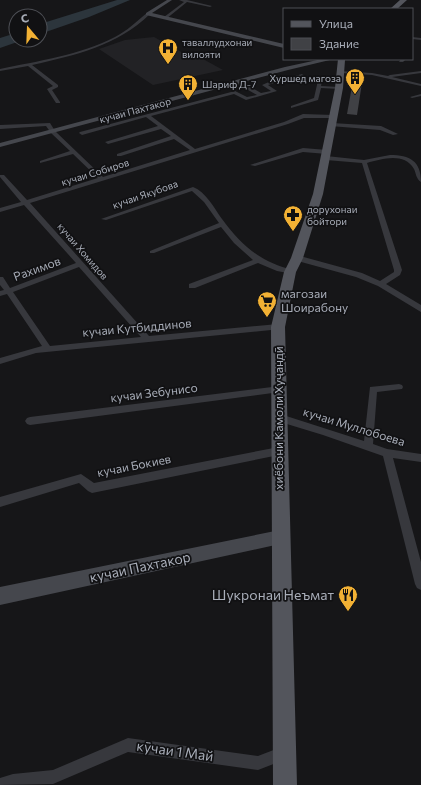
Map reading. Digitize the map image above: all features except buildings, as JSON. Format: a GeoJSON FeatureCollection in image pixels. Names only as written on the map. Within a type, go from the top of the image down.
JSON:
{"type":"FeatureCollection","features":[{"type":"Feature","properties":{"kind":"main road"},"geometry":{"type":"LineString","coordinates":[[148,14],[170,0]]}},
{"type":"Feature","properties":{"kind":"main road"},"geometry":{"type":"LineString","coordinates":[[394,8],[404,0]]}},
{"type":"Feature","properties":{"kind":"main road"},"geometry":{"type":"LineString","coordinates":[[397,8],[408,0]]}},
{"type":"Feature","properties":{"kind":"main road"},"geometry":{"type":"LineString","coordinates":[[148,14],[283,46]]}},
{"type":"Feature","properties":{"kind":"main road","name":"кучаи Пахтакор"},"geometry":{"type":"LineString","coordinates":[[0,145],[269,73],[338,62]]}},
{"type":"Feature","properties":{"kind":"main road","name":"хиёбони Камоли Хуҷандӣ"},"geometry":{"type":"LineString","coordinates":[[285,785],[280,537],[280,389],[278,327],[290,272],[297,258],[318,194],[339,88],[338,62]]}},
{"type":"Feature","properties":{"kind":"main road","name":"кучаи Пахтакор"},"geometry":{"type":"LineString","coordinates":[[0,596],[280,537]]}},
{"type":"Feature","properties":{"kind":"street"},"geometry":{"type":"LineString","coordinates":[[181,0],[210,6]]}},
{"type":"Feature","properties":{"kind":"street"},"geometry":{"type":"LineString","coordinates":[[165,18],[187,1]]}},
{"type":"Feature","properties":{"kind":"street"},"geometry":{"type":"LineString","coordinates":[[0,70],[63,56],[108,41],[117,37],[148,14]]}},
{"type":"Feature","properties":{"kind":"street"},"geometry":{"type":"LineString","coordinates":[[338,62],[386,78],[421,85]]}},
{"type":"Feature","properties":{"kind":"street"},"geometry":{"type":"LineString","coordinates":[[29,64],[56,86],[49,89],[58,102]]}},
{"type":"Feature","properties":{"kind":"street"},"geometry":{"type":"LineString","coordinates":[[386,78],[421,72]]}},
{"type":"Feature","properties":{"kind":"street"},"geometry":{"type":"LineString","coordinates":[[269,73],[280,79],[288,81],[302,75]]}},
{"type":"Feature","properties":{"kind":"street"},"geometry":{"type":"LineString","coordinates":[[294,107],[316,99],[321,77]]}},
{"type":"Feature","properties":{"kind":"street"},"geometry":{"type":"LineString","coordinates":[[238,82],[261,95],[275,91],[264,85],[280,79]]}},
{"type":"Feature","properties":{"kind":"street"},"geometry":{"type":"LineString","coordinates":[[319,87],[339,88]]}},
{"type":"Feature","properties":{"kind":"street"},"geometry":{"type":"LineString","coordinates":[[205,91],[215,97]]}},
{"type":"Feature","properties":{"kind":"street","name":"кучаи Пахтакор"},"geometry":{"type":"LineString","coordinates":[[82,133],[235,92],[246,99],[261,95]]}},
{"type":"Feature","properties":{"kind":"street"},"geometry":{"type":"LineString","coordinates":[[412,97],[421,95]]}},
{"type":"Feature","properties":{"kind":"street"},"geometry":{"type":"LineString","coordinates":[[158,103],[167,110]]}},
{"type":"Feature","properties":{"kind":"street"},"geometry":{"type":"LineString","coordinates":[[146,115],[194,151]]}},
{"type":"Feature","properties":{"kind":"street"},"geometry":{"type":"LineString","coordinates":[[110,116],[118,123]]}},
{"type":"Feature","properties":{"kind":"street","name":"кучаи Собиров"},"geometry":{"type":"LineString","coordinates":[[0,210],[286,123],[303,116],[381,128],[396,134]]}},
{"type":"Feature","properties":{"kind":"street"},"geometry":{"type":"LineString","coordinates":[[96,134],[151,119]]}},
{"type":"Feature","properties":{"kind":"street"},"geometry":{"type":"LineString","coordinates":[[0,127],[48,124],[53,132],[102,180]]}},
{"type":"Feature","properties":{"kind":"street"},"geometry":{"type":"LineString","coordinates":[[108,142],[162,127]]}},
{"type":"Feature","properties":{"kind":"street","name":"кучаи Собиров"},"geometry":{"type":"LineString","coordinates":[[119,156],[175,137]]}},
{"type":"Feature","properties":{"kind":"street"},"geometry":{"type":"LineString","coordinates":[[252,165],[303,150],[364,162],[397,155],[419,168],[421,180]]}},
{"type":"Feature","properties":{"kind":"street"},"geometry":{"type":"LineString","coordinates":[[42,162],[74,152]]}},
{"type":"Feature","properties":{"kind":"street"},"geometry":{"type":"LineString","coordinates":[[364,162],[398,270],[397,273],[381,284]]}},
{"type":"Feature","properties":{"kind":"street","name":"кучаи Хомидов"},"geometry":{"type":"LineString","coordinates":[[2,176],[27,202],[148,340]]}},
{"type":"Feature","properties":{"kind":"street","name":"кучаи Якубова"},"geometry":{"type":"LineString","coordinates":[[104,218],[193,189],[211,207],[241,247],[276,270],[290,272]]}},
{"type":"Feature","properties":{"kind":"street"},"geometry":{"type":"LineString","coordinates":[[152,252],[223,224]]}},
{"type":"Feature","properties":{"kind":"street"},"geometry":{"type":"LineString","coordinates":[[297,258],[359,275],[381,284],[421,309]]}},
{"type":"Feature","properties":{"kind":"street"},"geometry":{"type":"LineString","coordinates":[[192,286],[259,260]]}},
{"type":"Feature","properties":{"kind":"street","name":"Рахимов"},"geometry":{"type":"LineString","coordinates":[[4,293],[81,264]]}},
{"type":"Feature","properties":{"kind":"street"},"geometry":{"type":"LineString","coordinates":[[0,279],[4,293],[48,349]]}},
{"type":"Feature","properties":{"kind":"street","name":"кучаи Кутбиддинов"},"geometry":{"type":"LineString","coordinates":[[0,361],[36,350],[278,327]]}},
{"type":"Feature","properties":{"kind":"street"},"geometry":{"type":"LineString","coordinates":[[368,447],[373,389],[399,387]]}},
{"type":"Feature","properties":{"kind":"street","name":"кучаи Зебунисо"},"geometry":{"type":"LineString","coordinates":[[30,421],[280,389]]}},
{"type":"Feature","properties":{"kind":"street","name":"кучаи Муллобоева"},"geometry":{"type":"LineString","coordinates":[[280,418],[324,431],[387,453],[421,458]]}},
{"type":"Feature","properties":{"kind":"street","name":"кучаи Бокиев"},"geometry":{"type":"LineString","coordinates":[[0,502],[81,478],[92,488],[279,451]]}},
{"type":"Feature","properties":{"kind":"street"},"geometry":{"type":"LineString","coordinates":[[387,453],[421,584]]}},
{"type":"Feature","properties":{"kind":"street","name":"кӯчаи 1 Май"},"geometry":{"type":"LineString","coordinates":[[0,785],[13,781],[25,782],[53,777],[128,745],[258,762],[284,752]]}},
{"type":"Feature","properties":{"kind":"shaded area"},"geometry":{"type":"Polygon","coordinates":[[[117,0],[130,0],[89,17],[48,31],[48,22],[117,0]]]}},
{"type":"Feature","properties":{"kind":"shaded area"},"geometry":{"type":"Polygon","coordinates":[[[8,36],[8,45],[0,48],[0,38],[8,36]]]}},
{"type":"Feature","properties":{"kind":"shaded area","name":"таваллудхонаи вилояти"},"geometry":{"type":"Polygon","coordinates":[[[154,37],[194,59],[203,59],[223,70],[153,85],[99,49],[125,40],[154,37]]]}},
{"type":"Feature","properties":{"kind":"place","name":"таваллудхонаи вилояти"},"geometry":{"type":"Point","coordinates":[168,65]}},
{"type":"Feature","properties":{"kind":"place","name":"Хуршед магоза"},"geometry":{"type":"Point","coordinates":[355,95]}},
{"type":"Feature","properties":{"kind":"place","name":"Шариф Д-7"},"geometry":{"type":"Point","coordinates":[188,101]}},
{"type":"Feature","properties":{"kind":"place","name":"дорухонаи бойтори"},"geometry":{"type":"Point","coordinates":[293,232]}},
{"type":"Feature","properties":{"kind":"place","name":"магозаи Шоирабону"},"geometry":{"type":"Point","coordinates":[267,318]}},
{"type":"Feature","properties":{"kind":"place","name":"Шукронаи Неъмат"},"geometry":{"type":"Point","coordinates":[348,612]}}]}
